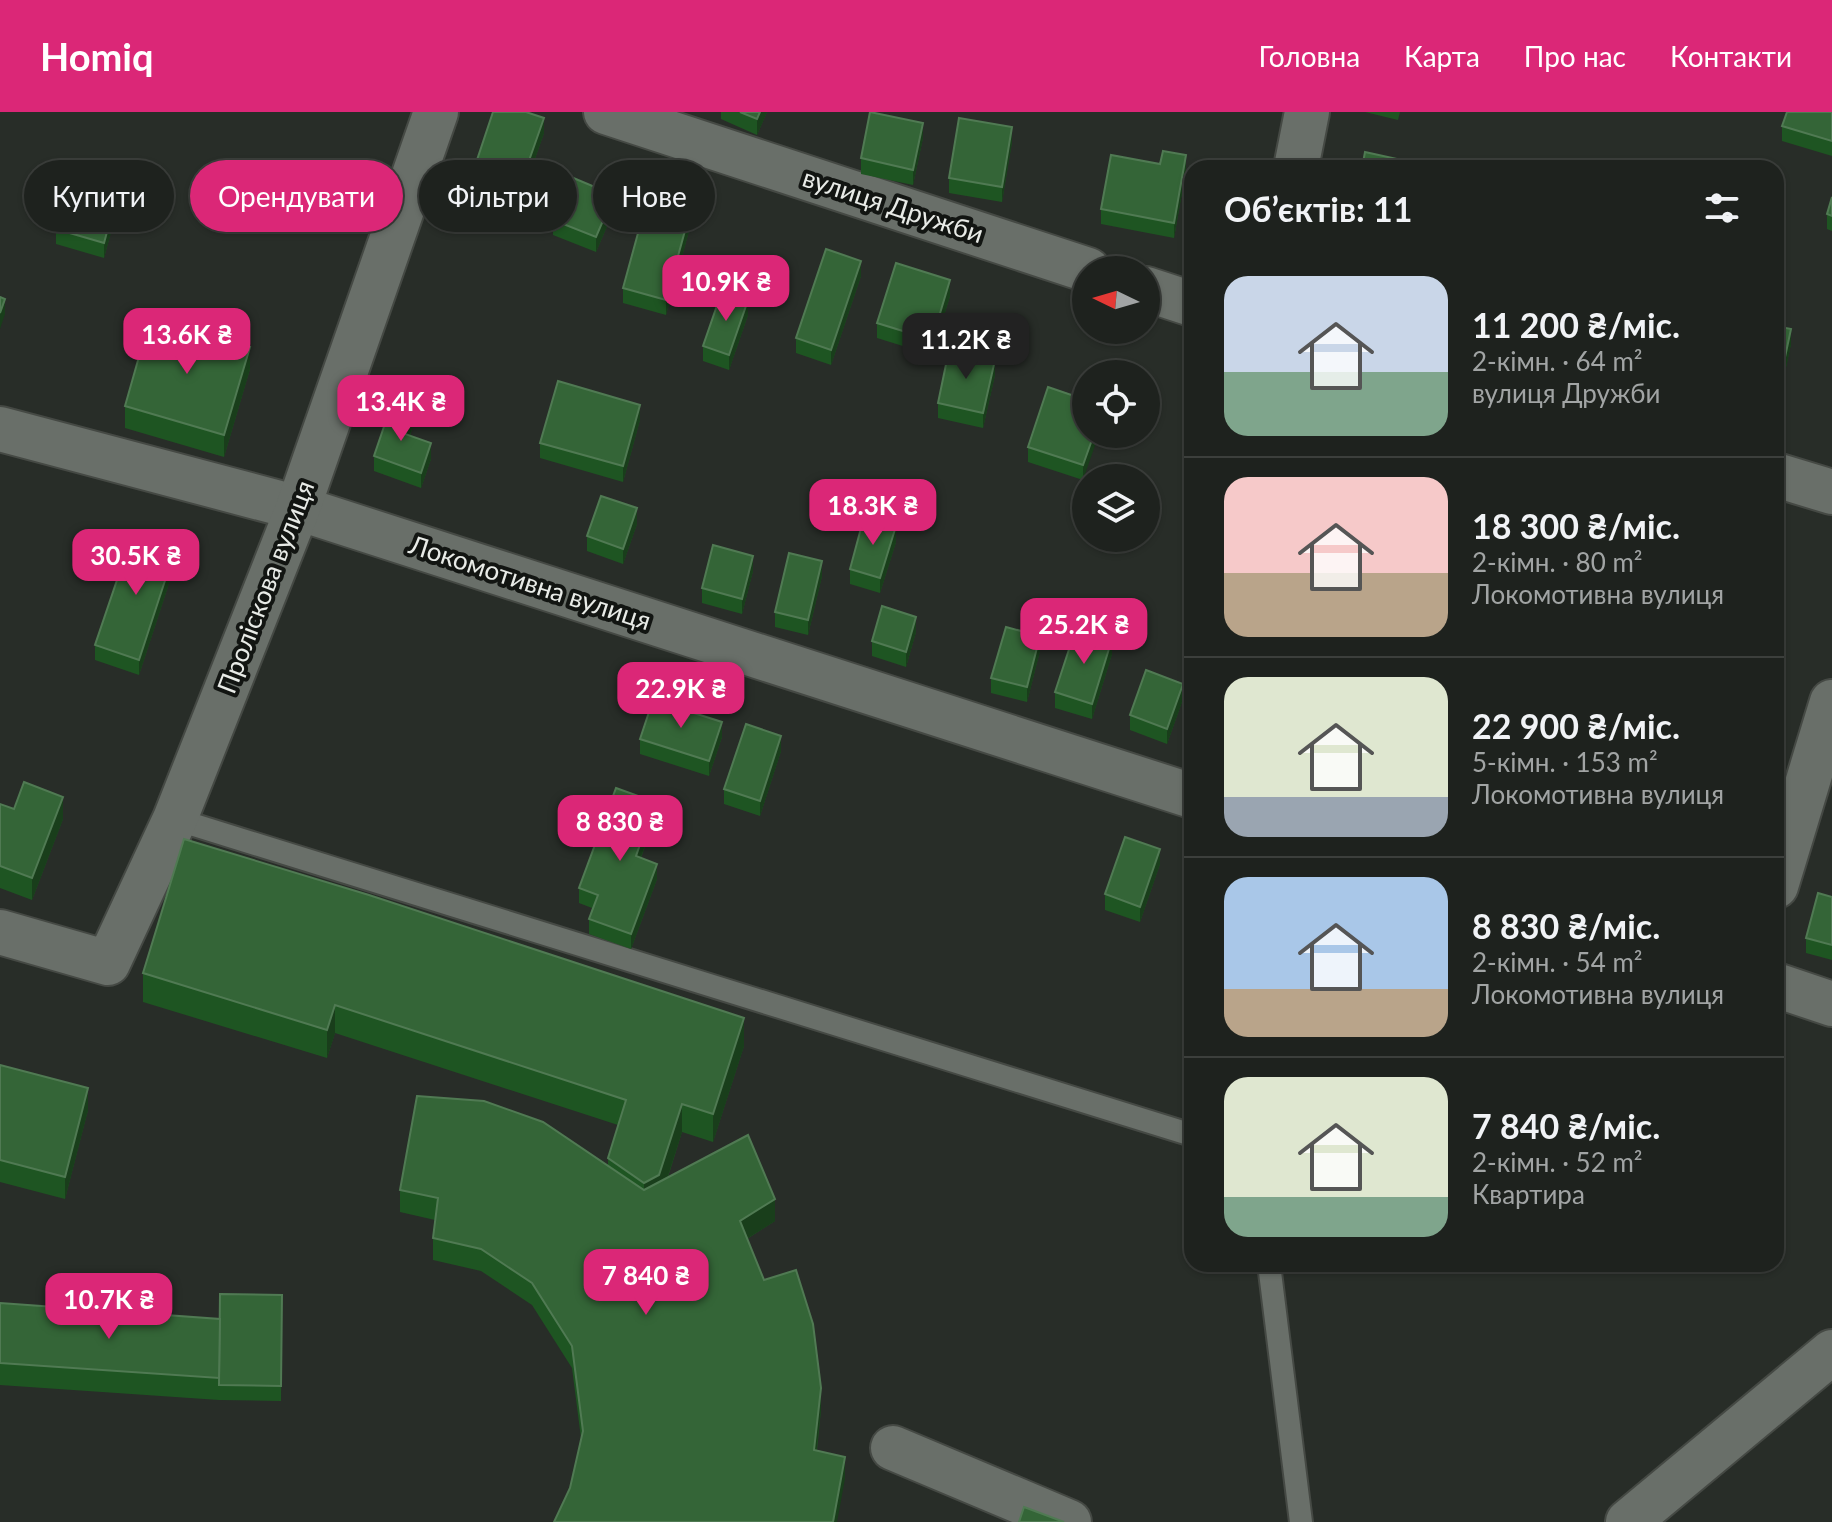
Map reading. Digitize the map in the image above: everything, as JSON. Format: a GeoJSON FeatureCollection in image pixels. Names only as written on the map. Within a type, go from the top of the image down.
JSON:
{"type":"FeatureCollection","features":[{"type":"Feature","properties":{"kind":"street","name":"Проліскова вулиця"},"geometry":{"type":"LineString","coordinates":[[0,932],[108,963],[175,819],[298,508],[436,112]]}},
{"type":"Feature","properties":{"kind":"street","name":"вулиця Дружби"},"geometry":{"type":"LineString","coordinates":[[606,112],[1072,265]]}},
{"type":"Feature","properties":{"kind":"street"},"geometry":{"type":"LineString","coordinates":[[1298,160],[1307,112]]}},
{"type":"Feature","properties":{"kind":"street"},"geometry":{"type":"LineString","coordinates":[[1160,294],[1184,301]]}},
{"type":"Feature","properties":{"kind":"street","name":"Локомотивна вулиця"},"geometry":{"type":"LineString","coordinates":[[0,429],[298,508],[1184,793]]}},
{"type":"Feature","properties":{"kind":"street"},"geometry":{"type":"LineString","coordinates":[[1784,477],[1832,492]]}},
{"type":"Feature","properties":{"kind":"street"},"geometry":{"type":"LineString","coordinates":[[1784,860],[1832,702]]}},
{"type":"Feature","properties":{"kind":"street"},"geometry":{"type":"LineString","coordinates":[[1784,988],[1832,1004]]}},
{"type":"Feature","properties":{"kind":"street"},"geometry":{"type":"LineString","coordinates":[[1628,1522],[1832,1352]]}},
{"type":"Feature","properties":{"kind":"street"},"geometry":{"type":"LineString","coordinates":[[893,1448],[1069,1522]]}},
{"type":"Feature","properties":{"kind":"lane"},"geometry":{"type":"LineString","coordinates":[[175,819],[1184,1133]]}},
{"type":"Feature","properties":{"kind":"lane"},"geometry":{"type":"LineString","coordinates":[[1270,1272],[1301,1522]]}},
{"type":"Feature","properties":{"kind":"building"},"geometry":{"type":"Polygon","coordinates":[[[493,112],[526,112],[544,118],[529,160],[477,160],[493,112]]]}},
{"type":"Feature","properties":{"kind":"building"},"geometry":{"type":"Polygon","coordinates":[[[740,112],[760,112],[757,119],[740,112]]]}},
{"type":"Feature","properties":{"kind":"building"},"geometry":{"type":"Polygon","coordinates":[[[870,112],[923,123],[913,170],[861,158],[870,112]]]}},
{"type":"Feature","properties":{"kind":"building"},"geometry":{"type":"Polygon","coordinates":[[[1787,112],[1832,112],[1832,141],[1782,126],[1787,112]]]}},
{"type":"Feature","properties":{"kind":"building"},"geometry":{"type":"Polygon","coordinates":[[[959,118],[1012,127],[1002,187],[949,178],[959,118]]]}},
{"type":"Feature","properties":{"kind":"building"},"geometry":{"type":"Polygon","coordinates":[[[1163,151],[1186,155],[1174,223],[1101,209],[1111,155],[1160,164],[1163,151]]]}},
{"type":"Feature","properties":{"kind":"building"},"geometry":{"type":"Polygon","coordinates":[[[1365,152],[1402,160],[1364,160],[1365,152]]]}},
{"type":"Feature","properties":{"kind":"building"},"geometry":{"type":"Polygon","coordinates":[[[577,180],[593,186],[593,232],[598,232],[596,237],[577,229],[577,180]]]}},
{"type":"Feature","properties":{"kind":"building"},"geometry":{"type":"Polygon","coordinates":[[[1832,197],[1832,216],[1827,214],[1832,197]]]}},
{"type":"Feature","properties":{"kind":"building"},"geometry":{"type":"Polygon","coordinates":[[[66,232],[107,232],[104,243],[66,232]]]}},
{"type":"Feature","properties":{"kind":"building"},"geometry":{"type":"Polygon","coordinates":[[[638,232],[685,232],[666,300],[623,288],[638,232]]]}},
{"type":"Feature","properties":{"kind":"building"},"geometry":{"type":"Polygon","coordinates":[[[826,249],[861,261],[831,350],[796,338],[826,249]]]}},
{"type":"Feature","properties":{"kind":"building"},"geometry":{"type":"Polygon","coordinates":[[[896,263],[950,280],[932,340],[877,323],[896,263]]]}},
{"type":"Feature","properties":{"kind":"building"},"geometry":{"type":"Polygon","coordinates":[[[722,291],[748,300],[729,355],[703,346],[722,291]]]}},
{"type":"Feature","properties":{"kind":"building"},"geometry":{"type":"Polygon","coordinates":[[[150,318],[250,347],[224,435],[125,406],[150,318]]]}},
{"type":"Feature","properties":{"kind":"building"},"geometry":{"type":"Polygon","coordinates":[[[1784,328],[1791,329],[1784,362],[1784,328]]]}},
{"type":"Feature","properties":{"kind":"building"},"geometry":{"type":"Polygon","coordinates":[[[949,350],[995,360],[983,413],[938,403],[949,350]]]}},
{"type":"Feature","properties":{"kind":"building"},"geometry":{"type":"Polygon","coordinates":[[[558,381],[640,405],[623,466],[540,443],[558,381]]]}},
{"type":"Feature","properties":{"kind":"building"},"geometry":{"type":"Polygon","coordinates":[[[1048,387],[1072,395],[1072,448],[1089,448],[1083,464],[1028,447],[1048,387]]]}},
{"type":"Feature","properties":{"kind":"building"},"geometry":{"type":"Polygon","coordinates":[[[391,406],[412,414],[405,434],[431,443],[421,473],[374,456],[391,406]]]}},
{"type":"Feature","properties":{"kind":"building"},"geometry":{"type":"Polygon","coordinates":[[[601,496],[637,508],[623,549],[587,536],[601,496]]]}},
{"type":"Feature","properties":{"kind":"building"},"geometry":{"type":"Polygon","coordinates":[[[864,517],[896,526],[880,578],[850,569],[864,517]]]}},
{"type":"Feature","properties":{"kind":"building"},"geometry":{"type":"Polygon","coordinates":[[[133,533],[176,547],[139,660],[95,645],[133,533]]]}},
{"type":"Feature","properties":{"kind":"building"},"geometry":{"type":"Polygon","coordinates":[[[713,545],[753,556],[742,599],[702,588],[713,545]]]}},
{"type":"Feature","properties":{"kind":"building"},"geometry":{"type":"Polygon","coordinates":[[[789,553],[822,561],[808,620],[775,612],[789,553]]]}},
{"type":"Feature","properties":{"kind":"building"},"geometry":{"type":"Polygon","coordinates":[[[882,606],[916,617],[906,652],[872,641],[882,606]]]}},
{"type":"Feature","properties":{"kind":"building"},"geometry":{"type":"Polygon","coordinates":[[[1006,627],[1040,636],[1027,687],[991,678],[1006,627]]]}},
{"type":"Feature","properties":{"kind":"building"},"geometry":{"type":"Polygon","coordinates":[[[1076,628],[1112,639],[1092,704],[1055,692],[1076,628]]]}},
{"type":"Feature","properties":{"kind":"building"},"geometry":{"type":"Polygon","coordinates":[[[1146,670],[1183,684],[1167,729],[1130,715],[1146,670]]]}},
{"type":"Feature","properties":{"kind":"building"},"geometry":{"type":"Polygon","coordinates":[[[653,700],[722,722],[709,761],[640,739],[653,700]]]}},
{"type":"Feature","properties":{"kind":"building"},"geometry":{"type":"Polygon","coordinates":[[[746,724],[781,736],[760,801],[724,789],[746,724]]]}},
{"type":"Feature","properties":{"kind":"building"},"geometry":{"type":"Polygon","coordinates":[[[24,782],[63,797],[32,878],[0,866],[0,804],[14,809],[24,782]]]}},
{"type":"Feature","properties":{"kind":"building"},"geometry":{"type":"Polygon","coordinates":[[[616,788],[655,802],[636,856],[657,864],[631,934],[589,919],[598,895],[579,888],[616,788]]]}},
{"type":"Feature","properties":{"kind":"building"},"geometry":{"type":"Polygon","coordinates":[[[1125,837],[1160,849],[1140,907],[1105,894],[1125,837]]]}},
{"type":"Feature","properties":{"kind":"building"},"geometry":{"type":"Polygon","coordinates":[[[184,839],[369,895],[744,1018],[713,1114],[682,1104],[659,1175],[644,1183],[608,1158],[626,1100],[335,1005],[327,1030],[143,973],[184,839]]]}},
{"type":"Feature","properties":{"kind":"building"},"geometry":{"type":"Polygon","coordinates":[[[1818,893],[1832,897],[1832,945],[1806,938],[1818,893]]]}},
{"type":"Feature","properties":{"kind":"building"},"geometry":{"type":"Polygon","coordinates":[[[0,1065],[88,1088],[65,1177],[0,1160],[0,1065]]]}},
{"type":"Feature","properties":{"kind":"building"},"geometry":{"type":"Polygon","coordinates":[[[417,1096],[484,1101],[543,1122],[644,1190],[748,1135],[775,1199],[740,1221],[764,1280],[796,1270],[813,1324],[821,1388],[814,1450],[845,1457],[833,1522],[554,1522],[570,1488],[583,1431],[572,1346],[532,1283],[481,1249],[433,1238],[438,1198],[400,1190],[417,1096]]]}},
{"type":"Feature","properties":{"kind":"building"},"geometry":{"type":"Polygon","coordinates":[[[220,1294],[282,1295],[281,1386],[219,1385],[220,1294]]]}},
{"type":"Feature","properties":{"kind":"building"},"geometry":{"type":"Polygon","coordinates":[[[0,1303],[220,1319],[219,1378],[0,1363],[0,1303]]]}},
{"type":"Feature","properties":{"kind":"building"},"geometry":{"type":"Polygon","coordinates":[[[1024,1507],[1064,1522],[1019,1522],[1024,1507]]]}}]}
